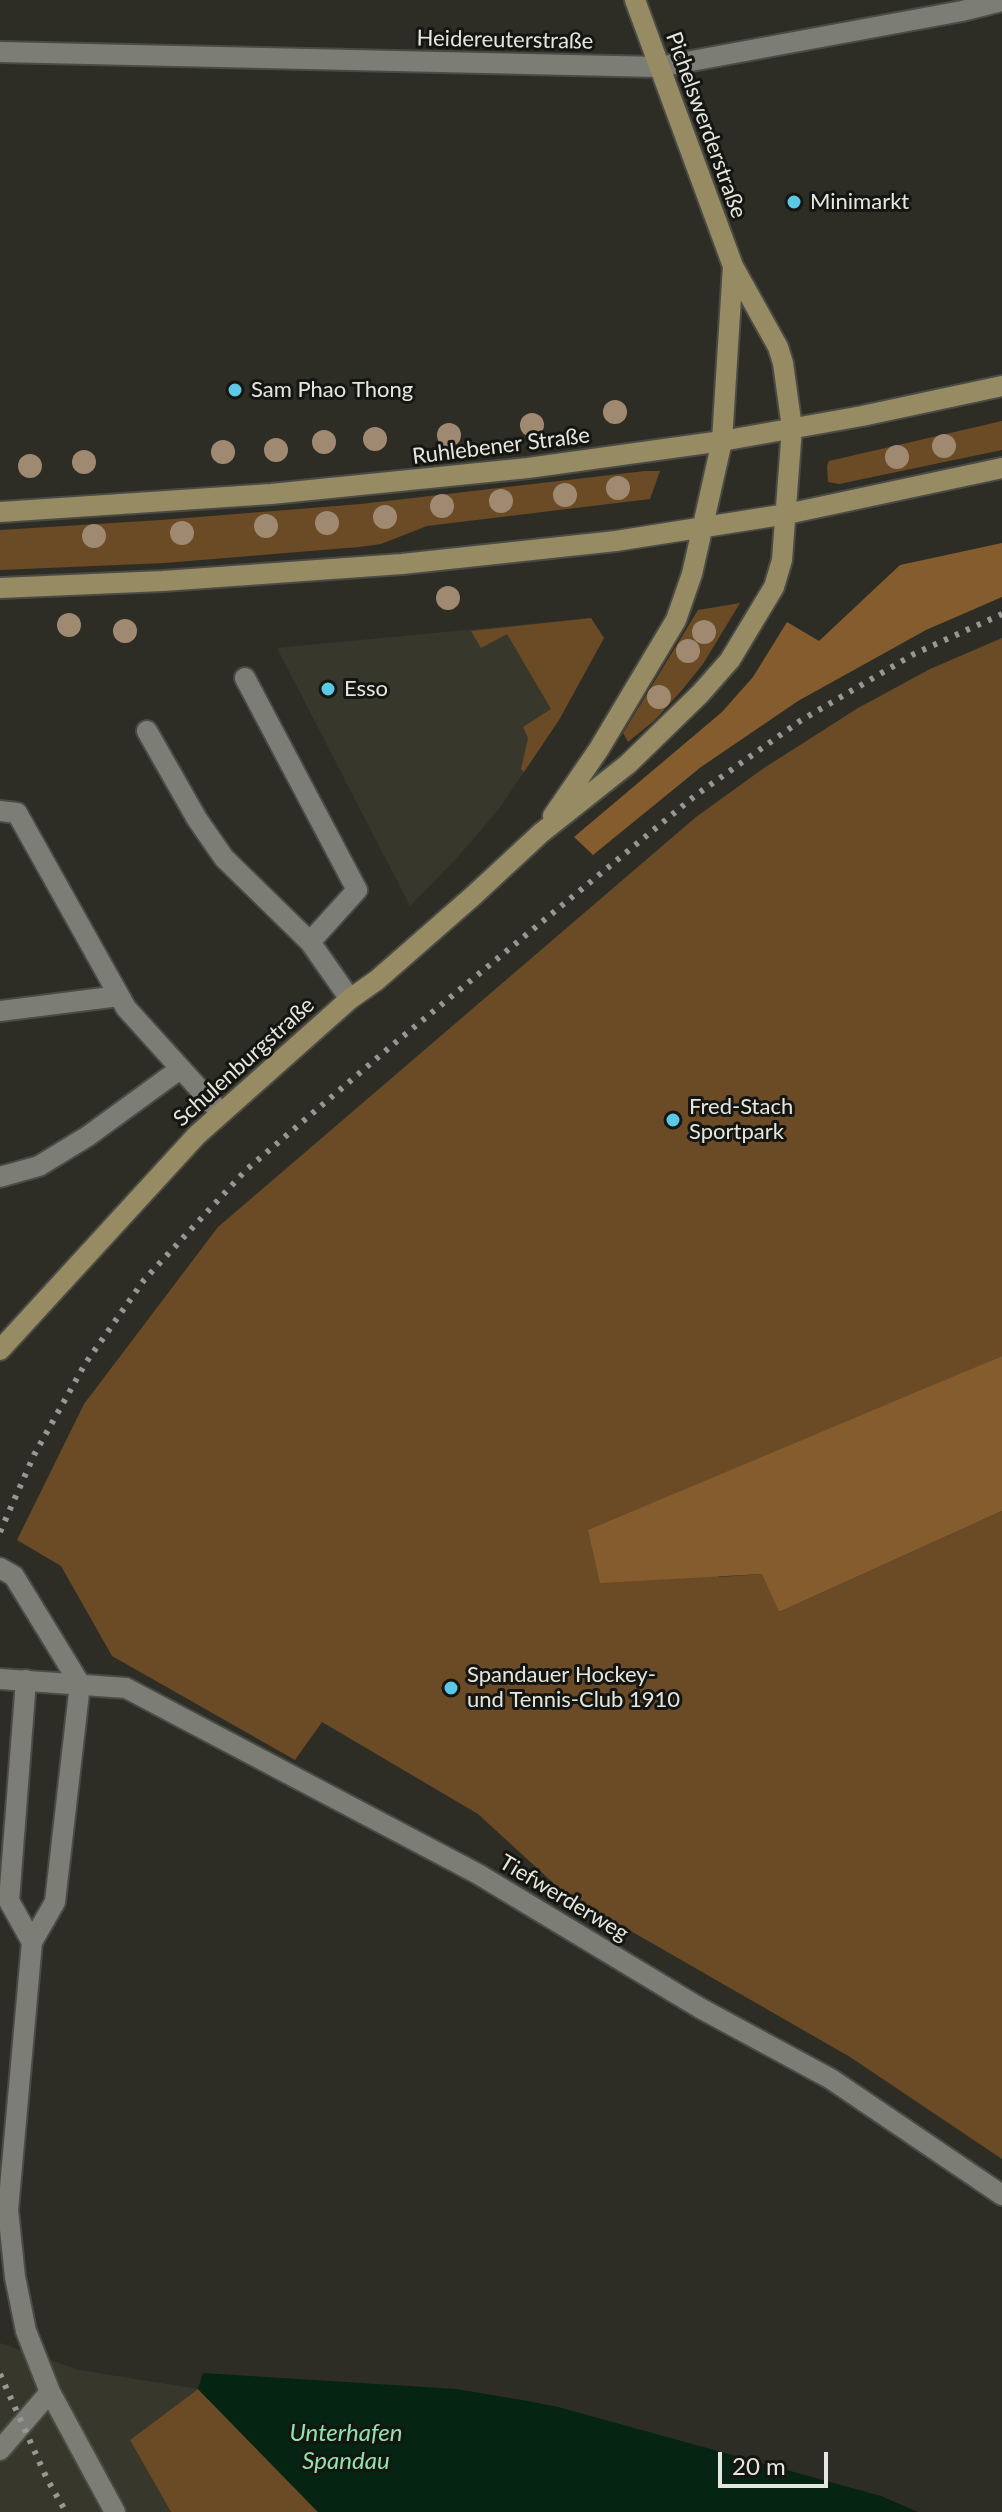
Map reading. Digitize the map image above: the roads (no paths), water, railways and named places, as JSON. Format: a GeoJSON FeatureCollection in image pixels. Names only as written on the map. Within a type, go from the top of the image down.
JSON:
{"type":"FeatureCollection","features":[{"type":"Feature","properties":{"kind":"street","name":"Pichelswerderstraße"},"geometry":{"type":"LineString","coordinates":[[635,0],[733,266],[778,347],[787,383],[792,428],[787,514]]}},
{"type":"Feature","properties":{"kind":"street","name":"Heidereuterstraße"},"geometry":{"type":"LineString","coordinates":[[0,52],[659,67],[1002,1]]}},
{"type":"Feature","properties":{"kind":"street","name":"Pichelswerderstraße"},"geometry":{"type":"LineString","coordinates":[[722,441],[733,266]]}},
{"type":"Feature","properties":{"kind":"street","name":"Ruhlebener Straße"},"geometry":{"type":"LineString","coordinates":[[0,512],[130,505],[401,482],[643,453],[792,428],[1002,386]]}},
{"type":"Feature","properties":{"kind":"street","name":"Schulenburgstraße"},"geometry":{"type":"LineString","coordinates":[[541,833],[599,749],[676,620],[692,574],[722,441]]}},
{"type":"Feature","properties":{"kind":"street"},"geometry":{"type":"LineString","coordinates":[[0,588],[163,581],[402,564],[616,541],[787,514],[1002,468]]}},
{"type":"Feature","properties":{"kind":"street","name":"Schulenburgstraße"},"geometry":{"type":"LineString","coordinates":[[0,1350],[146,1188],[221,1113],[350,999],[377,980],[541,833],[628,764],[700,694],[730,660],[774,587],[782,560],[787,514]]}},
{"type":"Feature","properties":{"kind":"street"},"geometry":{"type":"LineString","coordinates":[[245,678],[357,890],[310,942]]}},
{"type":"Feature","properties":{"kind":"street"},"geometry":{"type":"LineString","coordinates":[[147,731],[197,819],[224,858],[310,942],[350,999]]}},
{"type":"Feature","properties":{"kind":"street"},"geometry":{"type":"LineString","coordinates":[[0,811],[17,813],[126,1008],[221,1113]]}},
{"type":"Feature","properties":{"kind":"street"},"geometry":{"type":"LineString","coordinates":[[0,1011],[119,996]]}},
{"type":"Feature","properties":{"kind":"street"},"geometry":{"type":"LineString","coordinates":[[0,1177],[39,1166],[88,1136],[180,1069]]}},
{"type":"Feature","properties":{"kind":"street"},"geometry":{"type":"LineString","coordinates":[[0,1568],[14,1576],[80,1684],[55,1902],[32,1942],[8,2210],[15,2277],[26,2331],[50,2392],[115,2512]]}},
{"type":"Feature","properties":{"kind":"street","name":"Tiefwerderweg"},"geometry":{"type":"LineString","coordinates":[[0,1679],[126,1688],[478,1874],[700,2008],[831,2079],[1002,2195]]}},
{"type":"Feature","properties":{"kind":"street"},"geometry":{"type":"LineString","coordinates":[[26,1680],[9,1901],[32,1942]]}},
{"type":"Feature","properties":{"kind":"street"},"geometry":{"type":"LineString","coordinates":[[0,2450],[50,2392]]}},
{"type":"Feature","properties":{"kind":"water","name":"Unterhafen Spandau"},"geometry":{"type":"Polygon","coordinates":[[[203,2373],[456,2389],[522,2400],[558,2407],[881,2496],[918,2512],[318,2512],[198,2389],[203,2373]]]}},
{"type":"Feature","properties":{"kind":"railway"},"geometry":{"type":"LineString","coordinates":[[0,1532],[34,1455],[85,1364],[144,1280],[246,1170],[696,795],[800,721],[914,654],[1002,614]]}},
{"type":"Feature","properties":{"kind":"railway"},"geometry":{"type":"LineString","coordinates":[[0,2374],[47,2479],[66,2512]]}},
{"type":"Feature","properties":{"kind":"place","name":"Minimarkt"},"geometry":{"type":"Point","coordinates":[794,202]}},
{"type":"Feature","properties":{"kind":"place","name":"Sam Phao Thong"},"geometry":{"type":"Point","coordinates":[235,390]}},
{"type":"Feature","properties":{"kind":"place","name":"Esso"},"geometry":{"type":"Point","coordinates":[328,689]}},
{"type":"Feature","properties":{"kind":"place","name":"Fred-Stach Sportpark"},"geometry":{"type":"Point","coordinates":[673,1120]}},
{"type":"Feature","properties":{"kind":"place","name":"Spandauer Hockey- und Tennis-Club 1910"},"geometry":{"type":"Point","coordinates":[451,1688]}}]}
